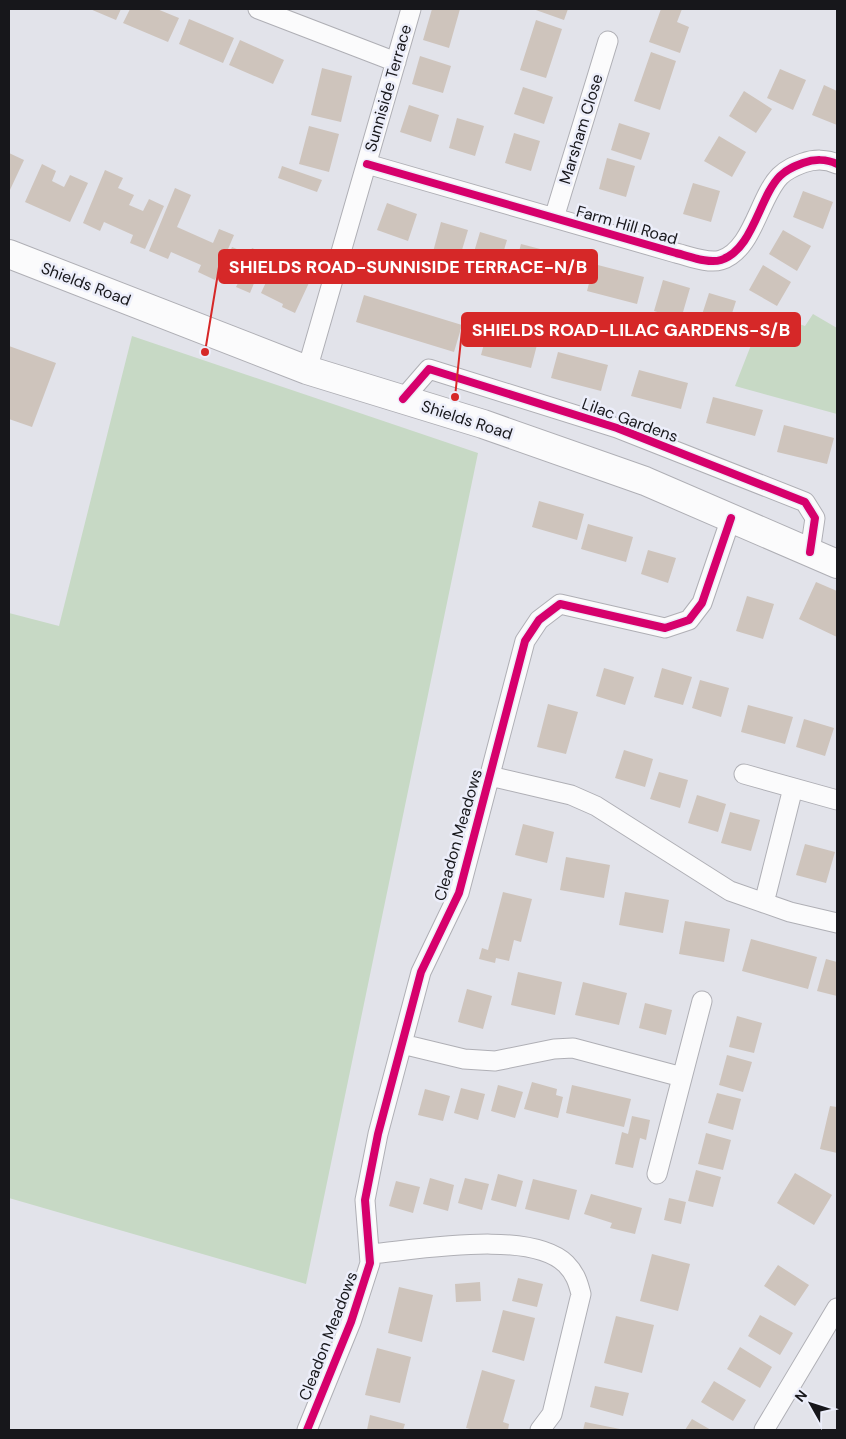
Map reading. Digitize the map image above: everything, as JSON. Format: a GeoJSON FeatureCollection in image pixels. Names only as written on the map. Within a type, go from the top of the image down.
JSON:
{"type":"FeatureCollection","features":[{"type":"Feature","properties":{"kind":"highway","name":"Shields Road"},"geometry":{"type":"LineString","coordinates":[[9,254],[308,370],[483,424],[646,482],[837,564]]}},
{"type":"Feature","properties":{"kind":"street"},"geometry":{"type":"LineString","coordinates":[[258,9],[396,62]]}},
{"type":"Feature","properties":{"kind":"street","name":"Sunniside Terrace"},"geometry":{"type":"LineString","coordinates":[[308,370],[411,9]]}},
{"type":"Feature","properties":{"kind":"street","name":"Marsham Close"},"geometry":{"type":"LineString","coordinates":[[554,218],[608,41]]}},
{"type":"Feature","properties":{"kind":"street","name":"Farm Hill Road"},"geometry":{"type":"LineString","coordinates":[[367,164],[702,260],[721,260],[739,248],[779,177],[793,166],[809,161],[828,160],[837,164]]}},
{"type":"Feature","properties":{"kind":"street","name":"Lilac Gardens"},"geometry":{"type":"LineString","coordinates":[[403,399],[429,369],[617,428],[805,502],[815,518],[810,552]]}},
{"type":"Feature","properties":{"kind":"street","name":"Cleadon Meadows"},"geometry":{"type":"LineString","coordinates":[[307,1430],[351,1322],[370,1262],[366,1200],[378,1134],[421,972],[459,893],[525,641],[539,620],[560,604],[665,628],[689,620],[702,603],[731,518]]}},
{"type":"Feature","properties":{"kind":"street"},"geometry":{"type":"LineString","coordinates":[[744,774],[837,800]]}},
{"type":"Feature","properties":{"kind":"street","name":"Cleadon Meadows"},"geometry":{"type":"LineString","coordinates":[[490,776],[571,796],[596,806],[730,891],[790,912],[837,922]]}},
{"type":"Feature","properties":{"kind":"street"},"geometry":{"type":"LineString","coordinates":[[764,903],[793,788]]}},
{"type":"Feature","properties":{"kind":"street"},"geometry":{"type":"LineString","coordinates":[[657,1174],[702,1001]]}},
{"type":"Feature","properties":{"kind":"street"},"geometry":{"type":"LineString","coordinates":[[402,1044],[464,1060],[495,1061],[554,1049],[573,1048],[682,1077]]}},
{"type":"Feature","properties":{"kind":"street","name":"Cleadon Meadows"},"geometry":{"type":"LineString","coordinates":[[370,1254],[502,1243],[548,1253],[565,1262],[576,1275],[581,1294],[552,1414],[540,1430]]}},
{"type":"Feature","properties":{"kind":"street"},"geometry":{"type":"LineString","coordinates":[[764,1430],[837,1308]]}},
{"type":"Feature","properties":{"kind":"green space"},"geometry":{"type":"Polygon","coordinates":[[[764,312],[805,326],[813,314],[837,328],[837,414],[735,386],[764,312]]]}},
{"type":"Feature","properties":{"kind":"green space"},"geometry":{"type":"Polygon","coordinates":[[[132,336],[478,453],[306,1284],[9,1198],[9,613],[59,626],[132,336]]]}},
{"type":"Feature","properties":{"kind":"building"},"geometry":{"type":"Polygon","coordinates":[[[90,9],[121,9],[116,20],[90,9]]]}},
{"type":"Feature","properties":{"kind":"building"},"geometry":{"type":"Polygon","coordinates":[[[130,9],[157,9],[179,18],[168,42],[123,23],[130,9]]]}},
{"type":"Feature","properties":{"kind":"building"},"geometry":{"type":"Polygon","coordinates":[[[432,9],[460,9],[449,48],[423,40],[432,9]]]}},
{"type":"Feature","properties":{"kind":"building"},"geometry":{"type":"Polygon","coordinates":[[[533,9],[568,9],[564,20],[533,9]]]}},
{"type":"Feature","properties":{"kind":"building"},"geometry":{"type":"Polygon","coordinates":[[[661,9],[682,9],[677,22],[689,27],[680,53],[649,42],[661,9]]]}},
{"type":"Feature","properties":{"kind":"building"},"geometry":{"type":"Polygon","coordinates":[[[189,19],[234,38],[223,63],[179,44],[189,19]]]}},
{"type":"Feature","properties":{"kind":"building"},"geometry":{"type":"Polygon","coordinates":[[[536,20],[562,29],[546,78],[520,70],[536,20]]]}},
{"type":"Feature","properties":{"kind":"building"},"geometry":{"type":"Polygon","coordinates":[[[240,40],[284,60],[273,84],[229,65],[240,40]]]}},
{"type":"Feature","properties":{"kind":"building"},"geometry":{"type":"Polygon","coordinates":[[[651,52],[676,61],[660,110],[634,101],[651,52]]]}},
{"type":"Feature","properties":{"kind":"building"},"geometry":{"type":"Polygon","coordinates":[[[420,56],[451,66],[443,93],[412,84],[420,56]]]}},
{"type":"Feature","properties":{"kind":"building"},"geometry":{"type":"Polygon","coordinates":[[[322,68],[352,76],[341,122],[311,115],[322,68]]]}},
{"type":"Feature","properties":{"kind":"building"},"geometry":{"type":"Polygon","coordinates":[[[780,69],[806,80],[793,110],[767,98],[780,69]]]}},
{"type":"Feature","properties":{"kind":"building"},"geometry":{"type":"Polygon","coordinates":[[[824,85],[837,91],[837,125],[812,115],[824,85]]]}},
{"type":"Feature","properties":{"kind":"building"},"geometry":{"type":"Polygon","coordinates":[[[523,87],[553,97],[544,124],[514,114],[523,87]]]}},
{"type":"Feature","properties":{"kind":"building"},"geometry":{"type":"Polygon","coordinates":[[[744,91],[772,109],[756,133],[729,116],[744,91]]]}},
{"type":"Feature","properties":{"kind":"building"},"geometry":{"type":"Polygon","coordinates":[[[409,105],[439,115],[431,142],[400,132],[409,105]]]}},
{"type":"Feature","properties":{"kind":"building"},"geometry":{"type":"Polygon","coordinates":[[[457,118],[484,126],[475,156],[449,148],[457,118]]]}},
{"type":"Feature","properties":{"kind":"building"},"geometry":{"type":"Polygon","coordinates":[[[619,123],[650,133],[641,160],[611,150],[619,123]]]}},
{"type":"Feature","properties":{"kind":"building"},"geometry":{"type":"Polygon","coordinates":[[[309,126],[339,134],[329,172],[299,164],[309,126]]]}},
{"type":"Feature","properties":{"kind":"building"},"geometry":{"type":"Polygon","coordinates":[[[514,133],[540,141],[531,171],[505,163],[514,133]]]}},
{"type":"Feature","properties":{"kind":"building"},"geometry":{"type":"Polygon","coordinates":[[[719,136],[746,152],[732,177],[704,161],[719,136]]]}},
{"type":"Feature","properties":{"kind":"building"},"geometry":{"type":"Polygon","coordinates":[[[9,153],[24,160],[9,192],[9,153]]]}},
{"type":"Feature","properties":{"kind":"building"},"geometry":{"type":"Polygon","coordinates":[[[607,158],[635,166],[626,197],[599,189],[607,158]]]}},
{"type":"Feature","properties":{"kind":"building"},"geometry":{"type":"Polygon","coordinates":[[[42,164],[56,171],[52,181],[64,187],[70,175],[88,183],[70,222],[25,202],[42,164]]]}},
{"type":"Feature","properties":{"kind":"building"},"geometry":{"type":"Polygon","coordinates":[[[282,166],[322,180],[317,192],[278,178],[282,166]]]}},
{"type":"Feature","properties":{"kind":"building"},"geometry":{"type":"Polygon","coordinates":[[[105,170],[123,178],[118,188],[134,195],[129,205],[143,211],[149,199],[164,206],[145,249],[130,243],[133,235],[104,222],[100,231],[83,223],[105,170]]]}},
{"type":"Feature","properties":{"kind":"building"},"geometry":{"type":"Polygon","coordinates":[[[693,183],[720,191],[711,222],[683,214],[693,183]]]}},
{"type":"Feature","properties":{"kind":"building"},"geometry":{"type":"Polygon","coordinates":[[[175,188],[191,195],[177,227],[213,243],[219,229],[234,235],[215,280],[198,272],[201,265],[171,252],[168,259],[149,251],[175,188]]]}},
{"type":"Feature","properties":{"kind":"building"},"geometry":{"type":"Polygon","coordinates":[[[803,191],[833,202],[823,229],[793,217],[803,191]]]}},
{"type":"Feature","properties":{"kind":"building"},"geometry":{"type":"Polygon","coordinates":[[[387,203],[417,214],[408,241],[377,230],[387,203]]]}},
{"type":"Feature","properties":{"kind":"building"},"geometry":{"type":"Polygon","coordinates":[[[441,222],[468,230],[459,260],[433,252],[441,222]]]}},
{"type":"Feature","properties":{"kind":"building"},"geometry":{"type":"Polygon","coordinates":[[[783,230],[811,246],[797,271],[769,254],[783,230]]]}},
{"type":"Feature","properties":{"kind":"building"},"geometry":{"type":"Polygon","coordinates":[[[480,232],[507,240],[498,270],[471,262],[480,232]]]}},
{"type":"Feature","properties":{"kind":"building"},"geometry":{"type":"Polygon","coordinates":[[[521,244],[571,257],[564,283],[514,270],[521,244]]]}},
{"type":"Feature","properties":{"kind":"building"},"geometry":{"type":"Polygon","coordinates":[[[232,247],[249,254],[252,248],[266,254],[250,293],[236,287],[239,281],[221,273],[232,247]]]}},
{"type":"Feature","properties":{"kind":"building"},"geometry":{"type":"Polygon","coordinates":[[[297,264],[314,272],[295,313],[282,307],[283,304],[261,293],[273,267],[291,276],[297,264]]]}},
{"type":"Feature","properties":{"kind":"building"},"geometry":{"type":"Polygon","coordinates":[[[594,264],[644,277],[637,304],[587,291],[594,264]]]}},
{"type":"Feature","properties":{"kind":"building"},"geometry":{"type":"Polygon","coordinates":[[[763,265],[791,282],[777,306],[749,290],[763,265]]]}},
{"type":"Feature","properties":{"kind":"building"},"geometry":{"type":"Polygon","coordinates":[[[663,280],[690,288],[681,319],[654,311],[663,280]]]}},
{"type":"Feature","properties":{"kind":"building"},"geometry":{"type":"Polygon","coordinates":[[[709,293],[736,301],[726,332],[699,324],[709,293]]]}},
{"type":"Feature","properties":{"kind":"building"},"geometry":{"type":"Polygon","coordinates":[[[364,295],[462,325],[454,352],[356,322],[364,295]]]}},
{"type":"Feature","properties":{"kind":"building"},"geometry":{"type":"Polygon","coordinates":[[[488,329],[538,341],[531,368],[481,355],[488,329]]]}},
{"type":"Feature","properties":{"kind":"building"},"geometry":{"type":"Polygon","coordinates":[[[9,346],[56,363],[32,427],[9,419],[9,346]]]}},
{"type":"Feature","properties":{"kind":"building"},"geometry":{"type":"Polygon","coordinates":[[[558,352],[608,365],[601,391],[551,378],[558,352]]]}},
{"type":"Feature","properties":{"kind":"building"},"geometry":{"type":"Polygon","coordinates":[[[639,370],[688,383],[681,409],[631,396],[639,370]]]}},
{"type":"Feature","properties":{"kind":"building"},"geometry":{"type":"Polygon","coordinates":[[[713,397],[763,410],[755,436],[706,423],[713,397]]]}},
{"type":"Feature","properties":{"kind":"building"},"geometry":{"type":"Polygon","coordinates":[[[784,425],[834,438],[827,464],[777,452],[784,425]]]}},
{"type":"Feature","properties":{"kind":"building"},"geometry":{"type":"Polygon","coordinates":[[[539,501],[584,514],[577,540],[532,527],[539,501]]]}},
{"type":"Feature","properties":{"kind":"building"},"geometry":{"type":"Polygon","coordinates":[[[588,524],[633,537],[626,562],[581,549],[588,524]]]}},
{"type":"Feature","properties":{"kind":"building"},"geometry":{"type":"Polygon","coordinates":[[[648,550],[676,558],[668,583],[641,574],[648,550]]]}},
{"type":"Feature","properties":{"kind":"building"},"geometry":{"type":"Polygon","coordinates":[[[816,582],[837,591],[837,637],[799,619],[816,582]]]}},
{"type":"Feature","properties":{"kind":"building"},"geometry":{"type":"Polygon","coordinates":[[[747,596],[774,604],[763,639],[736,631],[747,596]]]}},
{"type":"Feature","properties":{"kind":"building"},"geometry":{"type":"Polygon","coordinates":[[[604,668],[634,677],[625,705],[596,696],[604,668]]]}},
{"type":"Feature","properties":{"kind":"building"},"geometry":{"type":"Polygon","coordinates":[[[662,668],[692,677],[683,705],[654,697],[662,668]]]}},
{"type":"Feature","properties":{"kind":"building"},"geometry":{"type":"Polygon","coordinates":[[[700,680],[729,688],[721,717],[692,708],[700,680]]]}},
{"type":"Feature","properties":{"kind":"building"},"geometry":{"type":"Polygon","coordinates":[[[548,704],[578,712],[566,754],[537,747],[548,704]]]}},
{"type":"Feature","properties":{"kind":"building"},"geometry":{"type":"Polygon","coordinates":[[[748,705],[793,717],[785,744],[741,732],[748,705]]]}},
{"type":"Feature","properties":{"kind":"building"},"geometry":{"type":"Polygon","coordinates":[[[804,719],[834,728],[825,756],[796,747],[804,719]]]}},
{"type":"Feature","properties":{"kind":"building"},"geometry":{"type":"Polygon","coordinates":[[[624,750],[653,759],[645,787],[615,778],[624,750]]]}},
{"type":"Feature","properties":{"kind":"building"},"geometry":{"type":"Polygon","coordinates":[[[659,772],[688,780],[680,808],[650,799],[659,772]]]}},
{"type":"Feature","properties":{"kind":"building"},"geometry":{"type":"Polygon","coordinates":[[[697,795],[726,804],[718,832],[688,823],[697,795]]]}},
{"type":"Feature","properties":{"kind":"building"},"geometry":{"type":"Polygon","coordinates":[[[730,812],[760,820],[751,851],[721,843],[730,812]]]}},
{"type":"Feature","properties":{"kind":"building"},"geometry":{"type":"Polygon","coordinates":[[[523,824],[554,832],[547,863],[515,855],[523,824]]]}},
{"type":"Feature","properties":{"kind":"building"},"geometry":{"type":"Polygon","coordinates":[[[805,844],[835,852],[826,883],[796,875],[805,844]]]}},
{"type":"Feature","properties":{"kind":"building"},"geometry":{"type":"Polygon","coordinates":[[[566,857],[610,865],[604,898],[560,890],[566,857]]]}},
{"type":"Feature","properties":{"kind":"building"},"geometry":{"type":"Polygon","coordinates":[[[503,892],[532,899],[521,942],[514,940],[509,961],[496,958],[495,963],[479,959],[482,948],[488,950],[503,892]]]}},
{"type":"Feature","properties":{"kind":"building"},"geometry":{"type":"Polygon","coordinates":[[[625,892],[669,900],[663,933],[619,925],[625,892]]]}},
{"type":"Feature","properties":{"kind":"building"},"geometry":{"type":"Polygon","coordinates":[[[685,921],[730,929],[724,962],[679,954],[685,921]]]}},
{"type":"Feature","properties":{"kind":"building"},"geometry":{"type":"Polygon","coordinates":[[[751,939],[817,957],[808,989],[742,971],[751,939]]]}},
{"type":"Feature","properties":{"kind":"building"},"geometry":{"type":"Polygon","coordinates":[[[826,959],[837,962],[837,996],[817,991],[826,959]]]}},
{"type":"Feature","properties":{"kind":"building"},"geometry":{"type":"Polygon","coordinates":[[[518,972],[562,982],[555,1015],[511,1005],[518,972]]]}},
{"type":"Feature","properties":{"kind":"building"},"geometry":{"type":"Polygon","coordinates":[[[583,982],[627,993],[619,1025],[575,1015],[583,982]]]}},
{"type":"Feature","properties":{"kind":"building"},"geometry":{"type":"Polygon","coordinates":[[[467,989],[492,996],[483,1029],[458,1022],[467,989]]]}},
{"type":"Feature","properties":{"kind":"building"},"geometry":{"type":"Polygon","coordinates":[[[645,1003],[672,1010],[666,1035],[639,1028],[645,1003]]]}},
{"type":"Feature","properties":{"kind":"building"},"geometry":{"type":"Polygon","coordinates":[[[737,1016],[762,1023],[754,1053],[729,1047],[737,1016]]]}},
{"type":"Feature","properties":{"kind":"building"},"geometry":{"type":"Polygon","coordinates":[[[727,1055],[752,1062],[743,1092],[719,1085],[727,1055]]]}},
{"type":"Feature","properties":{"kind":"building"},"geometry":{"type":"Polygon","coordinates":[[[532,1082],[557,1089],[556,1095],[563,1097],[558,1118],[524,1109],[532,1082]]]}},
{"type":"Feature","properties":{"kind":"building"},"geometry":{"type":"Polygon","coordinates":[[[498,1085],[523,1092],[515,1118],[491,1111],[498,1085]]]}},
{"type":"Feature","properties":{"kind":"building"},"geometry":{"type":"Polygon","coordinates":[[[572,1085],[631,1099],[624,1127],[566,1113],[572,1085]]]}},
{"type":"Feature","properties":{"kind":"building"},"geometry":{"type":"Polygon","coordinates":[[[461,1088],[485,1094],[478,1120],[454,1113],[461,1088]]]}},
{"type":"Feature","properties":{"kind":"building"},"geometry":{"type":"Polygon","coordinates":[[[425,1089],[450,1096],[443,1121],[418,1115],[425,1089]]]}},
{"type":"Feature","properties":{"kind":"building"},"geometry":{"type":"Polygon","coordinates":[[[717,1093],[741,1099],[733,1130],[708,1123],[717,1093]]]}},
{"type":"Feature","properties":{"kind":"building"},"geometry":{"type":"Polygon","coordinates":[[[830,1106],[837,1107],[837,1153],[820,1149],[830,1106]]]}},
{"type":"Feature","properties":{"kind":"building"},"geometry":{"type":"Polygon","coordinates":[[[632,1116],[650,1120],[646,1140],[640,1138],[633,1168],[615,1164],[622,1132],[628,1134],[632,1116]]]}},
{"type":"Feature","properties":{"kind":"building"},"geometry":{"type":"Polygon","coordinates":[[[706,1133],[731,1140],[723,1170],[698,1164],[706,1133]]]}},
{"type":"Feature","properties":{"kind":"building"},"geometry":{"type":"Polygon","coordinates":[[[696,1170],[721,1177],[713,1207],[688,1201],[696,1170]]]}},
{"type":"Feature","properties":{"kind":"building"},"geometry":{"type":"Polygon","coordinates":[[[795,1173],[832,1195],[814,1225],[777,1203],[795,1173]]]}},
{"type":"Feature","properties":{"kind":"building"},"geometry":{"type":"Polygon","coordinates":[[[498,1174],[523,1181],[516,1207],[491,1200],[498,1174]]]}},
{"type":"Feature","properties":{"kind":"building"},"geometry":{"type":"Polygon","coordinates":[[[430,1178],[454,1185],[448,1211],[423,1204],[430,1178]]]}},
{"type":"Feature","properties":{"kind":"building"},"geometry":{"type":"Polygon","coordinates":[[[465,1178],[489,1184],[482,1210],[458,1203],[465,1178]]]}},
{"type":"Feature","properties":{"kind":"building"},"geometry":{"type":"Polygon","coordinates":[[[533,1179],[577,1190],[569,1220],[525,1209],[533,1179]]]}},
{"type":"Feature","properties":{"kind":"building"},"geometry":{"type":"Polygon","coordinates":[[[396,1181],[420,1187],[413,1213],[389,1206],[396,1181]]]}},
{"type":"Feature","properties":{"kind":"building"},"geometry":{"type":"Polygon","coordinates":[[[591,1194],[642,1208],[635,1234],[610,1228],[612,1223],[584,1214],[591,1194]]]}},
{"type":"Feature","properties":{"kind":"building"},"geometry":{"type":"Polygon","coordinates":[[[669,1198],[686,1202],[681,1224],[664,1220],[669,1198]]]}},
{"type":"Feature","properties":{"kind":"building"},"geometry":{"type":"Polygon","coordinates":[[[652,1254],[690,1264],[678,1311],[640,1301],[652,1254]]]}},
{"type":"Feature","properties":{"kind":"building"},"geometry":{"type":"Polygon","coordinates":[[[778,1265],[809,1285],[795,1306],[764,1286],[778,1265]]]}},
{"type":"Feature","properties":{"kind":"building"},"geometry":{"type":"Polygon","coordinates":[[[518,1278],[543,1284],[537,1307],[512,1301],[518,1278]]]}},
{"type":"Feature","properties":{"kind":"building"},"geometry":{"type":"Polygon","coordinates":[[[480,1282],[481,1301],[456,1302],[455,1284],[480,1282]]]}},
{"type":"Feature","properties":{"kind":"building"},"geometry":{"type":"Polygon","coordinates":[[[399,1287],[433,1295],[422,1342],[388,1333],[399,1287]]]}},
{"type":"Feature","properties":{"kind":"building"},"geometry":{"type":"Polygon","coordinates":[[[503,1310],[535,1318],[524,1361],[492,1352],[503,1310]]]}},
{"type":"Feature","properties":{"kind":"building"},"geometry":{"type":"Polygon","coordinates":[[[760,1315],[793,1333],[780,1355],[748,1336],[760,1315]]]}},
{"type":"Feature","properties":{"kind":"building"},"geometry":{"type":"Polygon","coordinates":[[[616,1316],[654,1325],[642,1373],[604,1363],[616,1316]]]}},
{"type":"Feature","properties":{"kind":"building"},"geometry":{"type":"Polygon","coordinates":[[[740,1347],[772,1367],[760,1388],[727,1369],[740,1347]]]}},
{"type":"Feature","properties":{"kind":"building"},"geometry":{"type":"Polygon","coordinates":[[[377,1348],[411,1357],[400,1403],[365,1395],[377,1348]]]}},
{"type":"Feature","properties":{"kind":"building"},"geometry":{"type":"Polygon","coordinates":[[[482,1370],[515,1380],[503,1422],[509,1424],[508,1430],[474,1430],[466,1428],[482,1370]]]}},
{"type":"Feature","properties":{"kind":"building"},"geometry":{"type":"Polygon","coordinates":[[[714,1381],[746,1400],[733,1421],[701,1402],[714,1381]]]}},
{"type":"Feature","properties":{"kind":"building"},"geometry":{"type":"Polygon","coordinates":[[[595,1386],[629,1393],[623,1416],[590,1407],[595,1386]]]}},
{"type":"Feature","properties":{"kind":"building"},"geometry":{"type":"Polygon","coordinates":[[[370,1415],[405,1424],[403,1430],[367,1430],[370,1415]]]}},
{"type":"Feature","properties":{"kind":"building"},"geometry":{"type":"Polygon","coordinates":[[[692,1419],[711,1430],[685,1430],[692,1419]]]}},
{"type":"Feature","properties":{"kind":"building"},"geometry":{"type":"Polygon","coordinates":[[[585,1422],[620,1429],[620,1430],[583,1430],[585,1422]]]}},
{"type":"Feature","properties":{"kind":"cycle path"},"geometry":{"type":"LineString","coordinates":[[367,164],[676,253],[710,261],[721,260],[741,246],[773,185],[785,171],[812,161],[825,160],[837,164]]}},
{"type":"Feature","properties":{"kind":"cycle path"},"geometry":{"type":"LineString","coordinates":[[403,399],[429,369],[617,428],[805,502],[815,518],[810,552]]}},
{"type":"Feature","properties":{"kind":"cycle path"},"geometry":{"type":"LineString","coordinates":[[307,1430],[351,1322],[370,1263],[365,1200],[378,1134],[421,972],[459,893],[525,641],[539,620],[560,604],[665,628],[689,620],[702,603],[731,518]]}},
{"type":"Feature","properties":{"kind":"place","name":"SHIELDS ROAD-SUNNISIDE TERRACE-N/B"},"geometry":{"type":"Point","coordinates":[205,352]}},
{"type":"Feature","properties":{"kind":"place","name":"SHIELDS ROAD-LILAC GARDENS-S/B"},"geometry":{"type":"Point","coordinates":[455,397]}}]}
